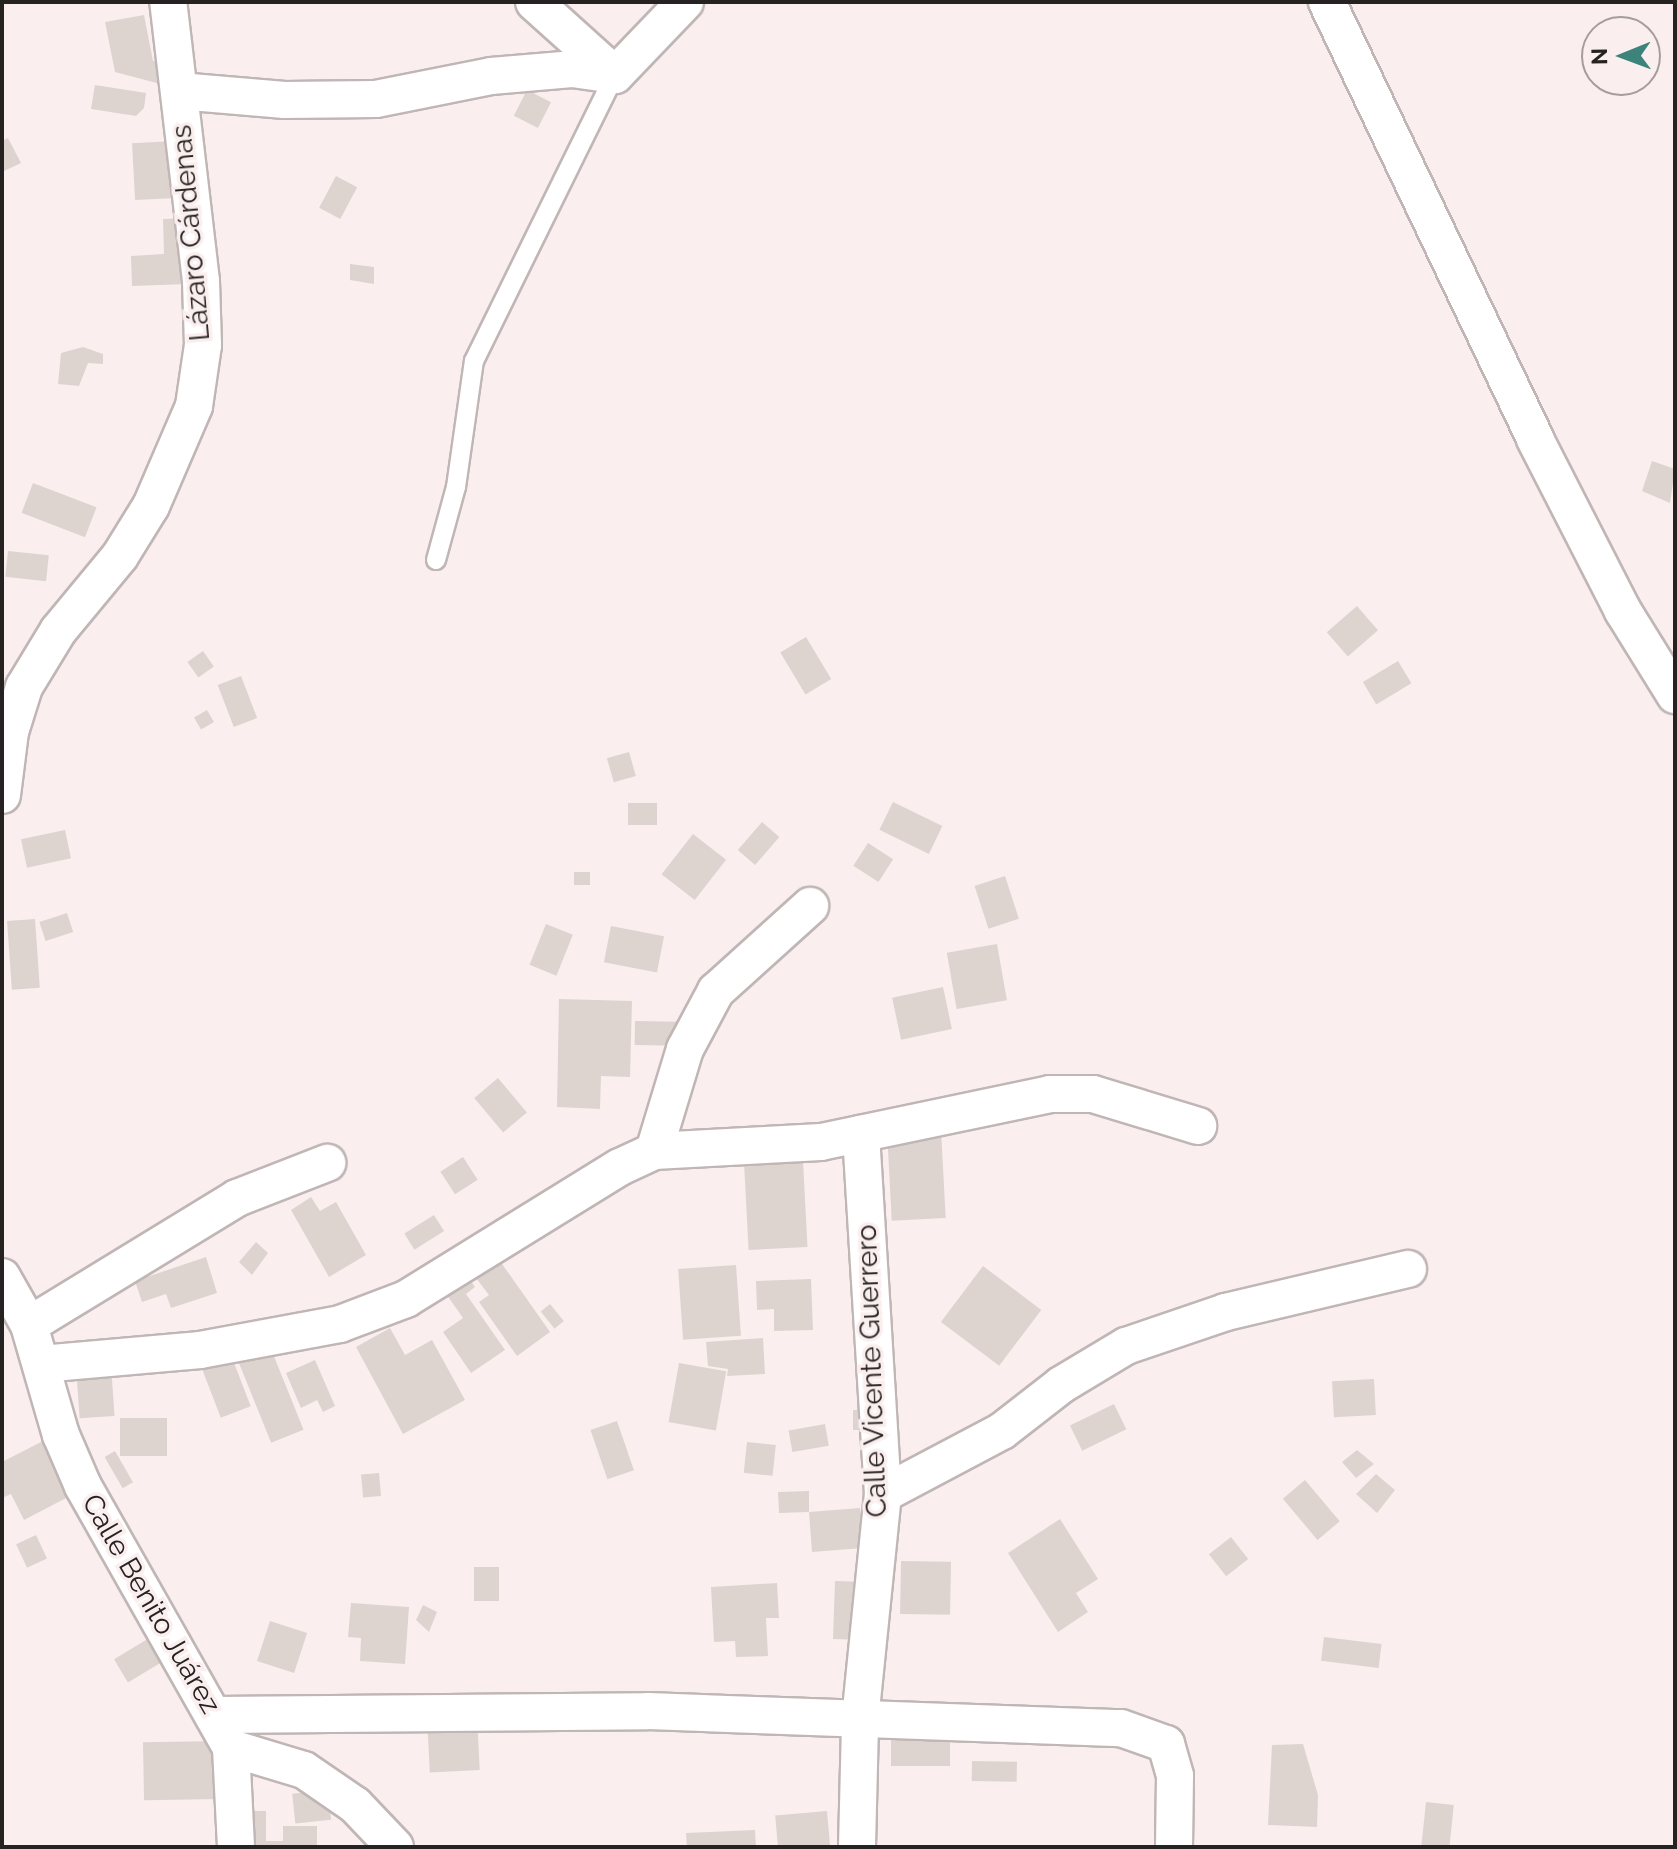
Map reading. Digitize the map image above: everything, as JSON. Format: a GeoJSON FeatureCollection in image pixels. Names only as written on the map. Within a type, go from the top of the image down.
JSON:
{"type":"FeatureCollection","features":[{"type":"Feature","properties":{"kind":"street","name":"Lázaro Cárdenas"},"geometry":{"type":"LineString","coordinates":[[2,795],[10,732],[24,687],[58,631],[120,556],[151,506],[194,406],[203,345],[201,281],[168,2]]}},
{"type":"Feature","properties":{"kind":"street"},"geometry":{"type":"LineString","coordinates":[[534,2],[615,75]]}},
{"type":"Feature","properties":{"kind":"street"},"geometry":{"type":"LineString","coordinates":[[615,75],[685,2]]}},
{"type":"Feature","properties":{"kind":"street"},"geometry":{"type":"LineString","coordinates":[[1327,2],[1535,439],[1623,611],[1675,695]]}},
{"type":"Feature","properties":{"kind":"street"},"geometry":{"type":"LineString","coordinates":[[179,91],[285,100],[376,99],[505,75],[572,69],[615,75]]}},
{"type":"Feature","properties":{"kind":"street"},"geometry":{"type":"LineString","coordinates":[[654,1151],[685,1049],[716,991],[810,906]]}},
{"type":"Feature","properties":{"kind":"street"},"geometry":{"type":"LineString","coordinates":[[41,1364],[200,1350],[340,1324],[406,1299],[620,1167],[654,1151],[821,1142],[1050,1094],[1093,1094],[1198,1126]]}},
{"type":"Feature","properties":{"kind":"street","name":"Calle Vicente Guerrero"},"geometry":{"type":"LineString","coordinates":[[857,1847],[860,1720],[883,1494],[861,1134]]}},
{"type":"Feature","properties":{"kind":"street"},"geometry":{"type":"LineString","coordinates":[[29,1325],[237,1198],[327,1163]]}},
{"type":"Feature","properties":{"kind":"street"},"geometry":{"type":"LineString","coordinates":[[883,1494],[1002,1431],[1061,1385],[1126,1346],[1226,1312],[1408,1269]]}},
{"type":"Feature","properties":{"kind":"street","name":"Calle Benito Juárez"},"geometry":{"type":"LineString","coordinates":[[2,1277],[29,1325],[61,1435],[83,1486],[216,1715],[231,1748],[304,1770],[355,1805],[395,1847]]}},
{"type":"Feature","properties":{"kind":"street"},"geometry":{"type":"LineString","coordinates":[[216,1715],[648,1711],[1121,1728],[1166,1744],[1175,1776],[1174,1847]]}},
{"type":"Feature","properties":{"kind":"street"},"geometry":{"type":"LineString","coordinates":[[231,1748],[236,1847]]}},
{"type":"Feature","properties":{"kind":"lane"},"geometry":{"type":"LineString","coordinates":[[436,560],[456,487],[474,361],[615,75]]}},
{"type":"Feature","properties":{"kind":"building"},"geometry":{"type":"Polygon","coordinates":[[[144,15],[153,61],[162,59],[168,86],[115,72],[105,22],[144,15]]]}},
{"type":"Feature","properties":{"kind":"building"},"geometry":{"type":"Polygon","coordinates":[[[95,85],[146,93],[144,108],[136,116],[91,109],[95,85]]]}},
{"type":"Feature","properties":{"kind":"building"},"geometry":{"type":"Polygon","coordinates":[[[527,90],[551,102],[538,128],[514,116],[527,90]]]}},
{"type":"Feature","properties":{"kind":"building"},"geometry":{"type":"Polygon","coordinates":[[[8,138],[21,163],[2,172],[2,141],[8,138]]]}},
{"type":"Feature","properties":{"kind":"building"},"geometry":{"type":"Polygon","coordinates":[[[174,141],[177,198],[135,200],[132,143],[174,141]]]}},
{"type":"Feature","properties":{"kind":"building"},"geometry":{"type":"Polygon","coordinates":[[[336,176],[357,187],[340,219],[319,208],[336,176]]]}},
{"type":"Feature","properties":{"kind":"building"},"geometry":{"type":"Polygon","coordinates":[[[186,218],[188,284],[132,286],[131,256],[164,254],[163,219],[186,218]]]}},
{"type":"Feature","properties":{"kind":"building"},"geometry":{"type":"Polygon","coordinates":[[[350,264],[374,267],[374,284],[350,280],[350,264]]]}},
{"type":"Feature","properties":{"kind":"building"},"geometry":{"type":"Polygon","coordinates":[[[83,347],[103,354],[103,364],[88,363],[79,386],[58,384],[61,353],[83,347]]]}},
{"type":"Feature","properties":{"kind":"building"},"geometry":{"type":"Polygon","coordinates":[[[1652,461],[1675,469],[1670,503],[1642,491],[1652,461]]]}},
{"type":"Feature","properties":{"kind":"building"},"geometry":{"type":"Polygon","coordinates":[[[33,483],[96,507],[85,537],[22,513],[33,483]]]}},
{"type":"Feature","properties":{"kind":"building"},"geometry":{"type":"Polygon","coordinates":[[[8,551],[49,555],[46,581],[5,577],[8,551]]]}},
{"type":"Feature","properties":{"kind":"building"},"geometry":{"type":"Polygon","coordinates":[[[1357,606],[1378,630],[1348,656],[1327,632],[1357,606]]]}},
{"type":"Feature","properties":{"kind":"building"},"geometry":{"type":"Polygon","coordinates":[[[806,637],[831,679],[806,694],[780,652],[806,637]]]}},
{"type":"Feature","properties":{"kind":"building"},"geometry":{"type":"Polygon","coordinates":[[[203,651],[214,667],[198,677],[187,662],[203,651]]]}},
{"type":"Feature","properties":{"kind":"building"},"geometry":{"type":"Polygon","coordinates":[[[1398,661],[1411,683],[1376,704],[1363,682],[1398,661]]]}},
{"type":"Feature","properties":{"kind":"building"},"geometry":{"type":"Polygon","coordinates":[[[241,676],[257,718],[234,727],[218,685],[241,676]]]}},
{"type":"Feature","properties":{"kind":"building"},"geometry":{"type":"Polygon","coordinates":[[[207,710],[214,722],[201,730],[194,718],[207,710]]]}},
{"type":"Feature","properties":{"kind":"building"},"geometry":{"type":"Polygon","coordinates":[[[629,752],[636,776],[614,782],[607,758],[629,752]]]}},
{"type":"Feature","properties":{"kind":"building"},"geometry":{"type":"Polygon","coordinates":[[[893,802],[942,826],[929,854],[879,830],[893,802]]]}},
{"type":"Feature","properties":{"kind":"building"},"geometry":{"type":"Polygon","coordinates":[[[628,803],[657,803],[657,825],[628,825],[628,803]]]}},
{"type":"Feature","properties":{"kind":"building"},"geometry":{"type":"Polygon","coordinates":[[[762,822],[779,837],[755,865],[738,850],[762,822]]]}},
{"type":"Feature","properties":{"kind":"building"},"geometry":{"type":"Polygon","coordinates":[[[65,830],[71,858],[27,868],[21,839],[65,830]]]}},
{"type":"Feature","properties":{"kind":"building"},"geometry":{"type":"Polygon","coordinates":[[[693,834],[726,860],[695,900],[662,874],[693,834]]]}},
{"type":"Feature","properties":{"kind":"building"},"geometry":{"type":"Polygon","coordinates":[[[868,843],[893,859],[878,882],[853,866],[868,843]]]}},
{"type":"Feature","properties":{"kind":"building"},"geometry":{"type":"Polygon","coordinates":[[[574,872],[590,872],[590,885],[574,885],[574,872]]]}},
{"type":"Feature","properties":{"kind":"building"},"geometry":{"type":"Polygon","coordinates":[[[1005,876],[1019,919],[988,929],[975,886],[1005,876]]]}},
{"type":"Feature","properties":{"kind":"building"},"geometry":{"type":"Polygon","coordinates":[[[67,913],[73,932],[46,941],[39,922],[67,913]]]}},
{"type":"Feature","properties":{"kind":"building"},"geometry":{"type":"Polygon","coordinates":[[[35,919],[40,988],[12,990],[7,921],[35,919]]]}},
{"type":"Feature","properties":{"kind":"building"},"geometry":{"type":"Polygon","coordinates":[[[546,924],[573,935],[556,976],[530,965],[546,924]]]}},
{"type":"Feature","properties":{"kind":"building"},"geometry":{"type":"Polygon","coordinates":[[[611,926],[664,936],[657,973],[604,962],[611,926]]]}},
{"type":"Feature","properties":{"kind":"building"},"geometry":{"type":"Polygon","coordinates":[[[997,944],[1007,1000],[957,1009],[947,953],[997,944]]]}},
{"type":"Feature","properties":{"kind":"building"},"geometry":{"type":"Polygon","coordinates":[[[943,987],[952,1029],[901,1040],[892,998],[943,987]]]}},
{"type":"Feature","properties":{"kind":"building"},"geometry":{"type":"Polygon","coordinates":[[[559,999],[632,1001],[630,1077],[601,1076],[600,1109],[557,1107],[559,999]]]}},
{"type":"Feature","properties":{"kind":"building"},"geometry":{"type":"Polygon","coordinates":[[[635,1021],[678,1022],[678,1046],[635,1045],[635,1021]]]}},
{"type":"Feature","properties":{"kind":"building"},"geometry":{"type":"Polygon","coordinates":[[[498,1078],[527,1112],[503,1132],[474,1098],[498,1078]]]}},
{"type":"Feature","properties":{"kind":"building"},"geometry":{"type":"Polygon","coordinates":[[[941,1129],[946,1218],[892,1221],[887,1132],[941,1129]]]}},
{"type":"Feature","properties":{"kind":"building"},"geometry":{"type":"Polygon","coordinates":[[[463,1157],[478,1180],[455,1194],[440,1172],[463,1157]]]}},
{"type":"Feature","properties":{"kind":"building"},"geometry":{"type":"Polygon","coordinates":[[[803,1161],[808,1247],[749,1250],[744,1164],[803,1161]]]}},
{"type":"Feature","properties":{"kind":"building"},"geometry":{"type":"Polygon","coordinates":[[[311,1197],[320,1211],[336,1202],[366,1255],[329,1277],[291,1210],[311,1197]]]}},
{"type":"Feature","properties":{"kind":"building"},"geometry":{"type":"Polygon","coordinates":[[[434,1215],[444,1231],[414,1250],[404,1234],[434,1215]]]}},
{"type":"Feature","properties":{"kind":"building"},"geometry":{"type":"Polygon","coordinates":[[[256,1242],[268,1253],[252,1275],[239,1262],[256,1242]]]}},
{"type":"Feature","properties":{"kind":"building"},"geometry":{"type":"Polygon","coordinates":[[[206,1257],[217,1293],[171,1308],[166,1294],[142,1302],[135,1281],[206,1257]]]}},
{"type":"Feature","properties":{"kind":"building"},"geometry":{"type":"Polygon","coordinates":[[[500,1261],[550,1332],[517,1356],[479,1302],[489,1295],[476,1278],[500,1261]]]}},
{"type":"Feature","properties":{"kind":"building"},"geometry":{"type":"Polygon","coordinates":[[[736,1265],[741,1336],[683,1340],[678,1269],[736,1265]]]}},
{"type":"Feature","properties":{"kind":"building"},"geometry":{"type":"Polygon","coordinates":[[[983,1266],[1041,1310],[999,1366],[941,1322],[983,1266]]]}},
{"type":"Feature","properties":{"kind":"building"},"geometry":{"type":"Polygon","coordinates":[[[465,1272],[475,1287],[466,1294],[505,1350],[471,1373],[443,1332],[463,1318],[442,1288],[465,1272]]]}},
{"type":"Feature","properties":{"kind":"building"},"geometry":{"type":"Polygon","coordinates":[[[811,1279],[813,1330],[774,1331],[774,1309],[757,1310],[756,1281],[811,1279]]]}},
{"type":"Feature","properties":{"kind":"building"},"geometry":{"type":"Polygon","coordinates":[[[550,1304],[564,1321],[555,1329],[541,1312],[550,1304]]]}},
{"type":"Feature","properties":{"kind":"building"},"geometry":{"type":"Polygon","coordinates":[[[390,1328],[405,1355],[432,1340],[465,1400],[403,1434],[356,1347],[390,1328]]]}},
{"type":"Feature","properties":{"kind":"building"},"geometry":{"type":"Polygon","coordinates":[[[763,1338],[765,1374],[727,1376],[728,1369],[708,1366],[706,1342],[763,1338]]]}},
{"type":"Feature","properties":{"kind":"building"},"geometry":{"type":"Polygon","coordinates":[[[271,1349],[304,1430],[271,1443],[239,1362],[271,1349]]]}},
{"type":"Feature","properties":{"kind":"building"},"geometry":{"type":"Polygon","coordinates":[[[231,1355],[251,1406],[221,1418],[201,1366],[231,1355]]]}},
{"type":"Feature","properties":{"kind":"building"},"geometry":{"type":"Polygon","coordinates":[[[315,1360],[335,1406],[323,1412],[317,1400],[301,1408],[286,1373],[315,1360]]]}},
{"type":"Feature","properties":{"kind":"building"},"geometry":{"type":"Polygon","coordinates":[[[679,1363],[726,1371],[716,1430],[669,1422],[679,1363]]]}},
{"type":"Feature","properties":{"kind":"building"},"geometry":{"type":"Polygon","coordinates":[[[111,1365],[115,1416],[80,1418],[76,1367],[111,1365]]]}},
{"type":"Feature","properties":{"kind":"building"},"geometry":{"type":"Polygon","coordinates":[[[1374,1379],[1376,1415],[1334,1417],[1332,1381],[1374,1379]]]}},
{"type":"Feature","properties":{"kind":"building"},"geometry":{"type":"Polygon","coordinates":[[[1114,1404],[1126,1429],[1082,1451],[1070,1425],[1114,1404]]]}},
{"type":"Feature","properties":{"kind":"building"},"geometry":{"type":"Polygon","coordinates":[[[853,1410],[872,1410],[872,1430],[853,1430],[853,1410]]]}},
{"type":"Feature","properties":{"kind":"building"},"geometry":{"type":"Polygon","coordinates":[[[120,1418],[167,1418],[167,1456],[120,1456],[120,1418]]]}},
{"type":"Feature","properties":{"kind":"building"},"geometry":{"type":"Polygon","coordinates":[[[617,1421],[634,1470],[607,1479],[591,1430],[617,1421]]]}},
{"type":"Feature","properties":{"kind":"building"},"geometry":{"type":"Polygon","coordinates":[[[825,1424],[829,1446],[792,1452],[789,1430],[825,1424]]]}},
{"type":"Feature","properties":{"kind":"building"},"geometry":{"type":"Polygon","coordinates":[[[43,1441],[70,1496],[24,1520],[11,1494],[2,1498],[2,1462],[43,1441]]]}},
{"type":"Feature","properties":{"kind":"building"},"geometry":{"type":"Polygon","coordinates":[[[747,1442],[776,1445],[773,1476],[744,1473],[747,1442]]]}},
{"type":"Feature","properties":{"kind":"building"},"geometry":{"type":"Polygon","coordinates":[[[1357,1450],[1374,1464],[1356,1478],[1342,1462],[1357,1450]]]}},
{"type":"Feature","properties":{"kind":"building"},"geometry":{"type":"Polygon","coordinates":[[[115,1451],[133,1482],[123,1488],[105,1457],[115,1451]]]}},
{"type":"Feature","properties":{"kind":"building"},"geometry":{"type":"Polygon","coordinates":[[[379,1473],[381,1496],[363,1497],[361,1475],[379,1473]]]}},
{"type":"Feature","properties":{"kind":"building"},"geometry":{"type":"Polygon","coordinates":[[[1376,1474],[1395,1490],[1377,1513],[1356,1494],[1376,1474]]]}},
{"type":"Feature","properties":{"kind":"building"},"geometry":{"type":"Polygon","coordinates":[[[1305,1480],[1340,1521],[1317,1540],[1283,1499],[1305,1480]]]}},
{"type":"Feature","properties":{"kind":"building"},"geometry":{"type":"Polygon","coordinates":[[[809,1491],[809,1512],[779,1513],[778,1492],[809,1491]]]}},
{"type":"Feature","properties":{"kind":"building"},"geometry":{"type":"Polygon","coordinates":[[[860,1508],[863,1548],[812,1552],[809,1512],[860,1508]]]}},
{"type":"Feature","properties":{"kind":"building"},"geometry":{"type":"Polygon","coordinates":[[[1060,1519],[1098,1579],[1076,1593],[1088,1612],[1058,1632],[1008,1553],[1060,1519]]]}},
{"type":"Feature","properties":{"kind":"building"},"geometry":{"type":"Polygon","coordinates":[[[36,1535],[47,1559],[27,1568],[16,1544],[36,1535]]]}},
{"type":"Feature","properties":{"kind":"building"},"geometry":{"type":"Polygon","coordinates":[[[1231,1537],[1248,1559],[1226,1576],[1209,1554],[1231,1537]]]}},
{"type":"Feature","properties":{"kind":"building"},"geometry":{"type":"Polygon","coordinates":[[[901,1561],[951,1562],[950,1615],[900,1614],[901,1561]]]}},
{"type":"Feature","properties":{"kind":"building"},"geometry":{"type":"Polygon","coordinates":[[[474,1567],[499,1567],[499,1601],[474,1601],[474,1567]]]}},
{"type":"Feature","properties":{"kind":"building"},"geometry":{"type":"Polygon","coordinates":[[[835,1581],[860,1582],[858,1640],[833,1639],[835,1581]]]}},
{"type":"Feature","properties":{"kind":"building"},"geometry":{"type":"Polygon","coordinates":[[[777,1583],[779,1618],[766,1618],[768,1656],[736,1657],[735,1641],[714,1642],[711,1587],[777,1583]]]}},
{"type":"Feature","properties":{"kind":"building"},"geometry":{"type":"Polygon","coordinates":[[[351,1603],[409,1607],[405,1664],[360,1661],[361,1638],[348,1637],[351,1603]]]}},
{"type":"Feature","properties":{"kind":"building"},"geometry":{"type":"Polygon","coordinates":[[[423,1605],[437,1612],[429,1632],[416,1620],[423,1605]]]}},
{"type":"Feature","properties":{"kind":"building"},"geometry":{"type":"Polygon","coordinates":[[[270,1621],[307,1633],[294,1673],[257,1661],[270,1621]]]}},
{"type":"Feature","properties":{"kind":"building"},"geometry":{"type":"Polygon","coordinates":[[[156,1634],[170,1657],[128,1682],[114,1659],[156,1634]]]}},
{"type":"Feature","properties":{"kind":"building"},"geometry":{"type":"Polygon","coordinates":[[[1324,1637],[1382,1644],[1379,1668],[1321,1661],[1324,1637]]]}},
{"type":"Feature","properties":{"kind":"building"},"geometry":{"type":"Polygon","coordinates":[[[477,1717],[480,1770],[430,1773],[427,1720],[477,1717]]]}},
{"type":"Feature","properties":{"kind":"building"},"geometry":{"type":"Polygon","coordinates":[[[891,1738],[950,1738],[950,1766],[891,1766],[891,1738]]]}},
{"type":"Feature","properties":{"kind":"building"},"geometry":{"type":"Polygon","coordinates":[[[220,1741],[221,1799],[144,1800],[143,1742],[220,1741]]]}},
{"type":"Feature","properties":{"kind":"building"},"geometry":{"type":"Polygon","coordinates":[[[1303,1744],[1318,1795],[1317,1827],[1268,1825],[1272,1745],[1303,1744]]]}},
{"type":"Feature","properties":{"kind":"building"},"geometry":{"type":"Polygon","coordinates":[[[972,1761],[1017,1762],[1017,1782],[972,1781],[972,1761]]]}},
{"type":"Feature","properties":{"kind":"building"},"geometry":{"type":"Polygon","coordinates":[[[328,1790],[331,1820],[295,1824],[292,1794],[328,1790]]]}},
{"type":"Feature","properties":{"kind":"building"},"geometry":{"type":"Polygon","coordinates":[[[1426,1802],[1454,1805],[1449,1847],[1421,1847],[1426,1802]]]}},
{"type":"Feature","properties":{"kind":"building"},"geometry":{"type":"Polygon","coordinates":[[[252,1811],[266,1811],[266,1841],[283,1841],[283,1826],[317,1826],[317,1847],[251,1847],[252,1811]]]}},
{"type":"Feature","properties":{"kind":"building"},"geometry":{"type":"Polygon","coordinates":[[[827,1811],[830,1847],[778,1847],[775,1816],[827,1811]]]}},
{"type":"Feature","properties":{"kind":"building"},"geometry":{"type":"Polygon","coordinates":[[[755,1830],[756,1847],[687,1847],[686,1833],[755,1830]]]}}]}
